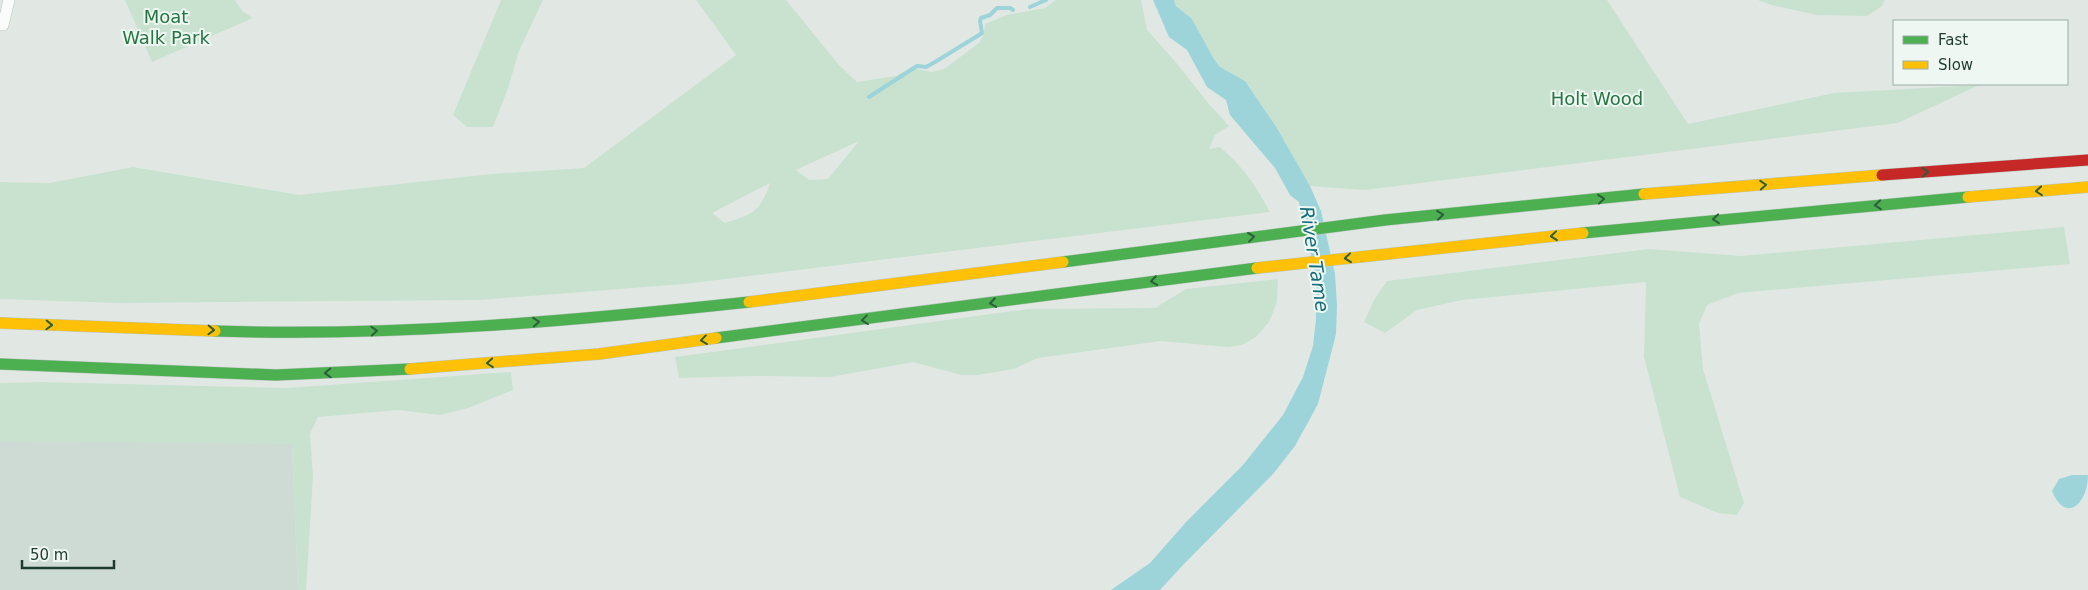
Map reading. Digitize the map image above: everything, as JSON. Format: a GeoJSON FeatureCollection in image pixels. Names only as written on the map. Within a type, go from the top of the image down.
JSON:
{"type":"FeatureCollection","features":[{"type":"Feature","properties":{"kind":"highway"},"geometry":{"type":"LineString","coordinates":[[0,323],[276,333],[357,332],[597,317],[913,283],[1203,243],[1391,220],[1680,191],[2088,160]]}},
{"type":"Feature","properties":{"kind":"highway"},"geometry":{"type":"LineString","coordinates":[[0,364],[276,375],[393,370],[599,354],[1202,274],[1677,223],[2088,187]]}},
{"type":"Feature","properties":{"kind":"street"},"geometry":{"type":"LineString","coordinates":[[3,25],[9,0]]}},
{"type":"Feature","properties":{"kind":"shaded area"},"geometry":{"type":"Polygon","coordinates":[[[0,441],[292,443],[298,590],[0,590],[0,441]]]}},
{"type":"Feature","properties":{"kind":"green space","name":"Moat Walk Park"},"geometry":{"type":"Polygon","coordinates":[[[125,0],[235,0],[242,11],[253,18],[152,62],[125,0]]]}},
{"type":"Feature","properties":{"kind":"green space"},"geometry":{"type":"Polygon","coordinates":[[[501,0],[543,0],[519,51],[508,88],[493,127],[467,127],[453,115],[501,0]]]}},
{"type":"Feature","properties":{"kind":"green space"},"geometry":{"type":"Polygon","coordinates":[[[696,0],[786,0],[839,65],[857,82],[896,76],[910,68],[932,72],[944,69],[979,43],[984,34],[985,24],[1007,15],[1045,8],[1056,0],[1141,0],[1147,30],[1229,126],[1215,135],[1209,149],[1220,147],[1236,162],[1254,185],[1270,212],[684,284],[479,300],[118,303],[0,299],[0,182],[50,183],[133,167],[299,195],[491,174],[584,168],[736,55],[696,0]],[[859,141],[796,170],[809,180],[828,179],[859,141]],[[770,183],[712,213],[725,223],[754,211],[763,201],[770,183]]]}},
{"type":"Feature","properties":{"kind":"green space","name":"Holt Wood"},"geometry":{"type":"Polygon","coordinates":[[[1174,0],[1607,0],[1688,124],[1834,93],[1979,85],[1898,123],[1365,190],[1310,186],[1277,128],[1245,81],[1220,67],[1192,19],[1176,6],[1174,0]]]}},
{"type":"Feature","properties":{"kind":"green space"},"geometry":{"type":"Polygon","coordinates":[[[1758,0],[1884,0],[1882,6],[1867,16],[1817,15],[1771,5],[1758,0]]]}},
{"type":"Feature","properties":{"kind":"green space"},"geometry":{"type":"Polygon","coordinates":[[[2064,227],[2070,264],[1738,293],[1707,305],[1699,324],[1703,369],[1744,503],[1737,515],[1718,513],[1680,497],[1644,357],[1646,282],[1462,300],[1417,310],[1385,333],[1364,322],[1374,300],[1387,281],[1649,249],[1741,256],[2064,227]]]}},
{"type":"Feature","properties":{"kind":"green space"},"geometry":{"type":"Polygon","coordinates":[[[1278,279],[1277,302],[1269,322],[1256,337],[1242,345],[1228,347],[1161,341],[1038,358],[1014,369],[978,375],[961,375],[913,362],[831,377],[754,376],[679,378],[675,357],[1028,309],[1155,308],[1186,289],[1278,279]]]}},
{"type":"Feature","properties":{"kind":"green space"},"geometry":{"type":"Polygon","coordinates":[[[511,372],[513,390],[468,408],[440,415],[398,410],[318,417],[310,434],[313,477],[306,590],[298,590],[292,444],[0,441],[0,383],[41,382],[287,388],[511,372]]]}},
{"type":"Feature","properties":{"kind":"water","name":"River Tame"},"geometry":{"type":"Polygon","coordinates":[[[1153,0],[1174,0],[1176,6],[1192,19],[1220,67],[1245,81],[1277,128],[1310,186],[1321,211],[1335,274],[1336,334],[1318,404],[1295,446],[1273,474],[1160,590],[1111,590],[1150,563],[1187,521],[1242,466],[1283,415],[1303,377],[1313,346],[1316,319],[1316,277],[1299,202],[1290,195],[1275,168],[1230,115],[1226,100],[1207,87],[1187,50],[1169,37],[1153,0]]]}},
{"type":"Feature","properties":{"kind":"water"},"geometry":{"type":"Polygon","coordinates":[[[2072,475],[2088,475],[2084,494],[2075,506],[2070,508],[2064,507],[2052,491],[2059,479],[2072,475]]]}},
{"type":"Feature","properties":{"kind":"waterway"},"geometry":{"type":"LineString","coordinates":[[1030,7],[1046,0]]}},
{"type":"Feature","properties":{"kind":"waterway"},"geometry":{"type":"LineString","coordinates":[[869,97],[917,66],[926,67],[982,33],[981,18],[990,15],[997,8],[1010,8],[1013,10]]}},
{"type":"Feature","properties":{"kind":"traffic: fast"},"geometry":{"type":"LineString","coordinates":[[1063,262],[1385,220],[1644,194]]}},
{"type":"Feature","properties":{"kind":"traffic: fast"},"geometry":{"type":"LineString","coordinates":[[1583,233],[1968,197]]}},
{"type":"Feature","properties":{"kind":"traffic: fast"},"geometry":{"type":"LineString","coordinates":[[716,338],[1257,268]]}},
{"type":"Feature","properties":{"kind":"traffic: fast"},"geometry":{"type":"LineString","coordinates":[[215,331],[349,332],[482,326],[749,302]]}},
{"type":"Feature","properties":{"kind":"traffic: fast"},"geometry":{"type":"LineString","coordinates":[[0,364],[276,375],[410,369]]}},
{"type":"Feature","properties":{"kind":"traffic: slow"},"geometry":{"type":"LineString","coordinates":[[1644,194],[1882,175]]}},
{"type":"Feature","properties":{"kind":"traffic: slow"},"geometry":{"type":"LineString","coordinates":[[1968,197],[2088,187]]}},
{"type":"Feature","properties":{"kind":"traffic: slow"},"geometry":{"type":"LineString","coordinates":[[1257,268],[1583,233]]}},
{"type":"Feature","properties":{"kind":"traffic: slow"},"geometry":{"type":"LineString","coordinates":[[749,302],[1063,262]]}},
{"type":"Feature","properties":{"kind":"traffic: slow"},"geometry":{"type":"LineString","coordinates":[[0,323],[215,331]]}},
{"type":"Feature","properties":{"kind":"traffic: slow"},"geometry":{"type":"LineString","coordinates":[[410,369],[599,354],[716,338]]}},
{"type":"Feature","properties":{"kind":"traffic: jam"},"geometry":{"type":"LineString","coordinates":[[1882,175],[2088,160]]}}]}
